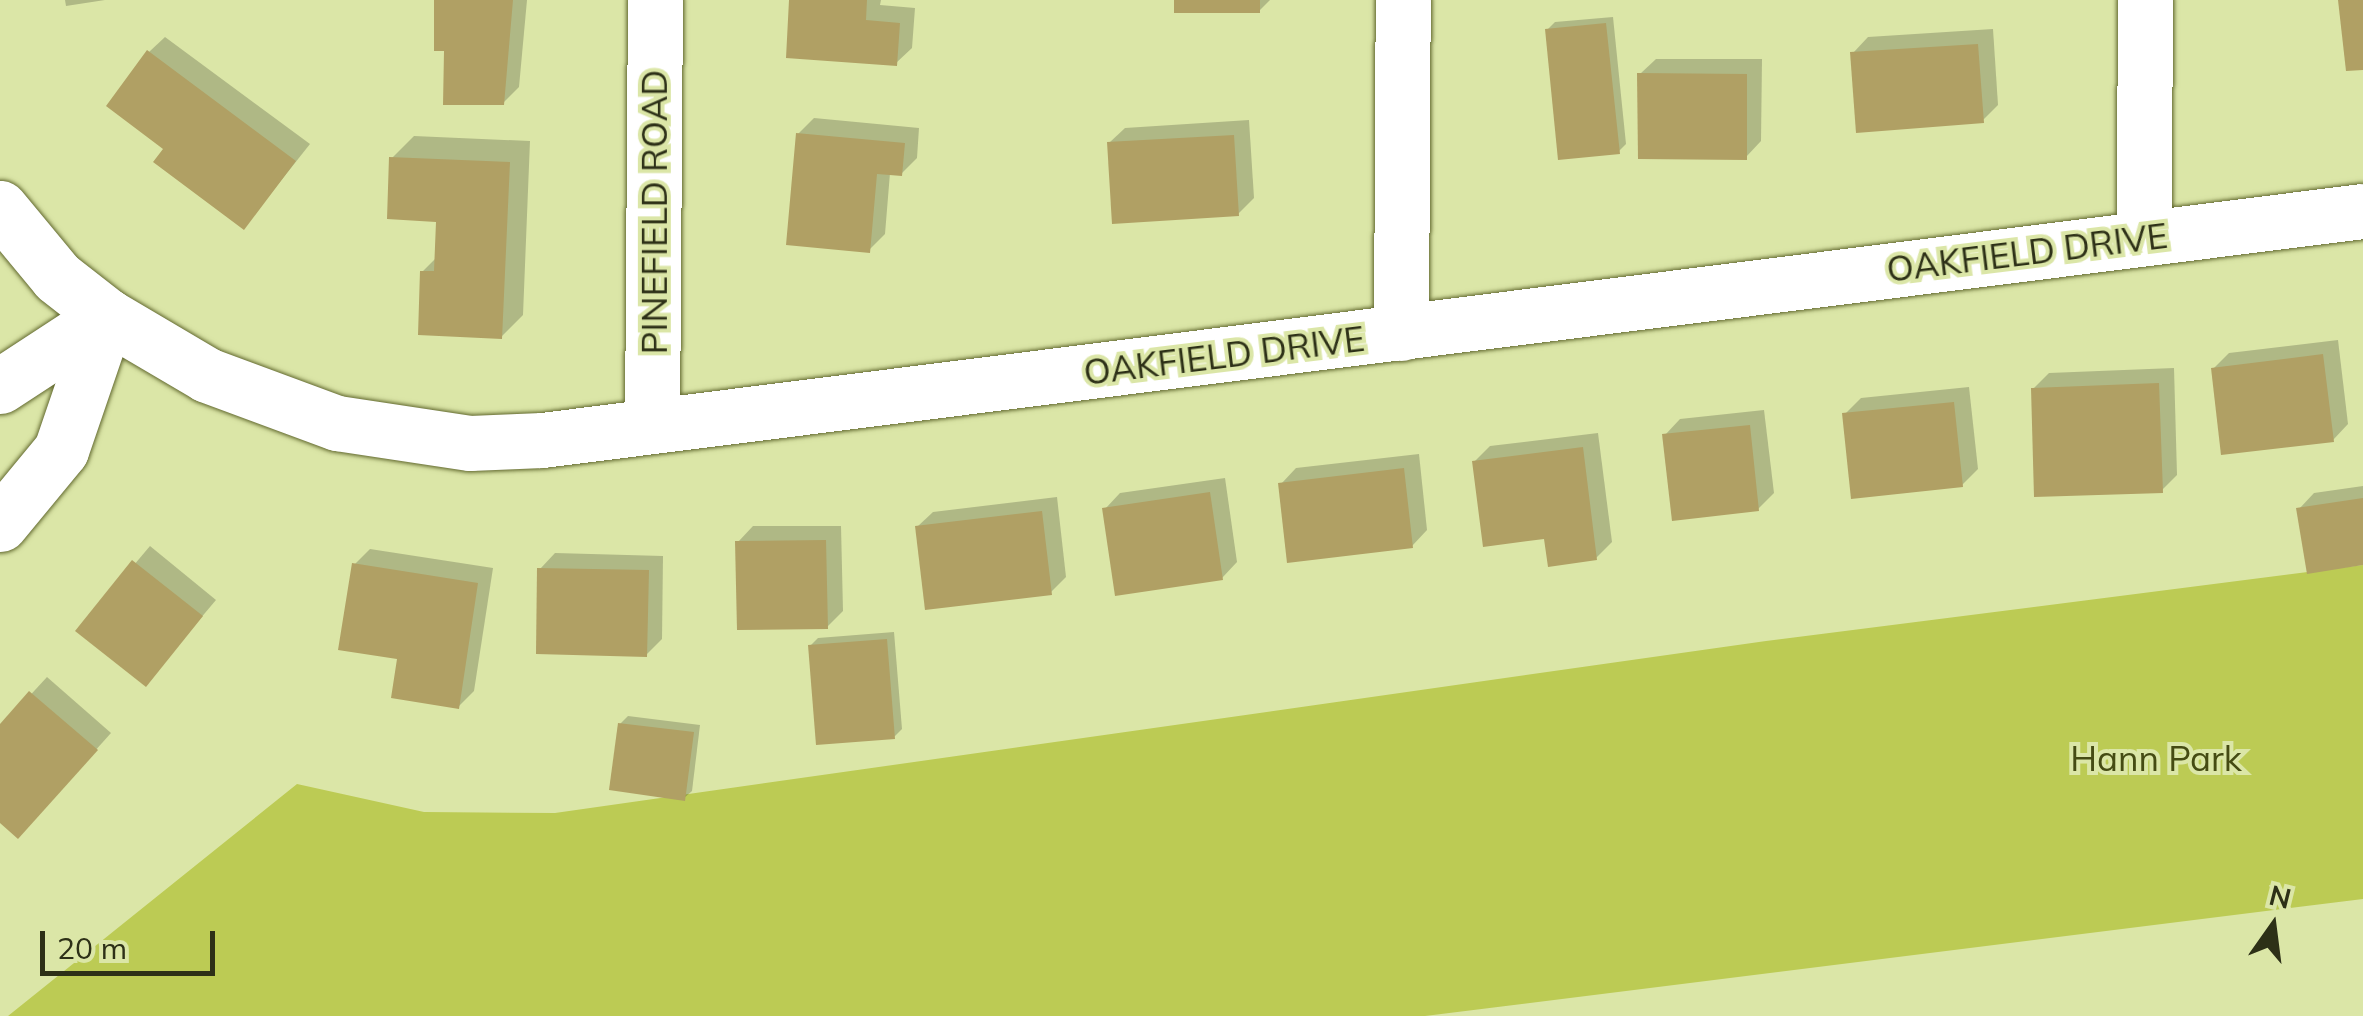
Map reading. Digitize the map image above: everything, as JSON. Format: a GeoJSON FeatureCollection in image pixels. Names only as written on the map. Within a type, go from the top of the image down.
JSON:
{"type":"FeatureCollection","features":[{"type":"Feature","properties":{"kind":"street","name":"PINEFIELD ROAD"},"geometry":{"type":"LineString","coordinates":[[652,425],[656,0]]}},
{"type":"Feature","properties":{"kind":"street"},"geometry":{"type":"LineString","coordinates":[[1401,333],[1403,0]]}},
{"type":"Feature","properties":{"kind":"street"},"geometry":{"type":"LineString","coordinates":[[2144,236],[2146,0]]}},
{"type":"Feature","properties":{"kind":"street","name":"OAKFIELD DRIVE"},"geometry":{"type":"LineString","coordinates":[[0,208],[58,276],[107,316],[207,375],[270,402],[403,437],[542,440],[2363,211]]}},
{"type":"Feature","properties":{"kind":"street"},"geometry":{"type":"LineString","coordinates":[[0,386],[107,316]]}},
{"type":"Feature","properties":{"kind":"street"},"geometry":{"type":"LineString","coordinates":[[0,524],[61,450],[107,316]]}},
{"type":"Feature","properties":{"kind":"green space","name":"Hann Park"},"geometry":{"type":"Polygon","coordinates":[[[2363,565],[2363,899],[1425,1016],[8,1016],[297,784],[424,812],[555,813],[1766,641],[2363,565]]]}},
{"type":"Feature","properties":{"kind":"building"},"geometry":{"type":"Polygon","coordinates":[[[434,0],[513,0],[504,105],[443,105],[444,51],[434,51],[434,0]]]}},
{"type":"Feature","properties":{"kind":"building"},"geometry":{"type":"Polygon","coordinates":[[[789,0],[867,0],[866,20],[900,23],[897,66],[786,58],[789,0]]]}},
{"type":"Feature","properties":{"kind":"building"},"geometry":{"type":"Polygon","coordinates":[[[1174,0],[1260,0],[1260,13],[1174,13],[1174,0]]]}},
{"type":"Feature","properties":{"kind":"building"},"geometry":{"type":"Polygon","coordinates":[[[2338,0],[2363,0],[2363,70],[2346,71],[2338,0]]]}},
{"type":"Feature","properties":{"kind":"building"},"geometry":{"type":"Polygon","coordinates":[[[1606,23],[1620,154],[1558,160],[1545,29],[1606,23]]]}},
{"type":"Feature","properties":{"kind":"building"},"geometry":{"type":"Polygon","coordinates":[[[1978,44],[1984,123],[1856,133],[1850,52],[1978,44]]]}},
{"type":"Feature","properties":{"kind":"building"},"geometry":{"type":"Polygon","coordinates":[[[147,50],[296,161],[244,230],[153,162],[163,149],[106,106],[147,50]]]}},
{"type":"Feature","properties":{"kind":"building"},"geometry":{"type":"Polygon","coordinates":[[[1637,73],[1747,74],[1747,160],[1638,159],[1637,73]]]}},
{"type":"Feature","properties":{"kind":"building"},"geometry":{"type":"Polygon","coordinates":[[[796,133],[905,143],[902,176],[877,174],[870,253],[786,245],[796,133]]]}},
{"type":"Feature","properties":{"kind":"building"},"geometry":{"type":"Polygon","coordinates":[[[1234,135],[1239,216],[1112,224],[1107,142],[1234,135]]]}},
{"type":"Feature","properties":{"kind":"building"},"geometry":{"type":"Polygon","coordinates":[[[389,157],[510,162],[502,339],[418,335],[420,271],[434,271],[436,222],[387,219],[389,157]]]}},
{"type":"Feature","properties":{"kind":"building"},"geometry":{"type":"Polygon","coordinates":[[[2323,354],[2334,442],[2221,455],[2211,368],[2323,354]]]}},
{"type":"Feature","properties":{"kind":"building"},"geometry":{"type":"Polygon","coordinates":[[[2159,383],[2163,493],[2034,497],[2031,388],[2159,383]]]}},
{"type":"Feature","properties":{"kind":"building"},"geometry":{"type":"Polygon","coordinates":[[[1954,402],[1963,487],[1851,499],[1842,413],[1954,402]]]}},
{"type":"Feature","properties":{"kind":"building"},"geometry":{"type":"Polygon","coordinates":[[[1750,425],[1759,511],[1672,521],[1662,434],[1750,425]]]}},
{"type":"Feature","properties":{"kind":"building"},"geometry":{"type":"Polygon","coordinates":[[[1583,447],[1597,560],[1548,567],[1544,539],[1483,547],[1472,461],[1583,447]]]}},
{"type":"Feature","properties":{"kind":"building"},"geometry":{"type":"Polygon","coordinates":[[[1404,468],[1413,548],[1287,563],[1278,483],[1404,468]]]}},
{"type":"Feature","properties":{"kind":"building"},"geometry":{"type":"Polygon","coordinates":[[[1210,492],[1223,580],[1115,596],[1102,508],[1210,492]]]}},
{"type":"Feature","properties":{"kind":"building"},"geometry":{"type":"Polygon","coordinates":[[[2363,498],[2363,565],[2307,574],[2296,508],[2363,498]]]}},
{"type":"Feature","properties":{"kind":"building"},"geometry":{"type":"Polygon","coordinates":[[[1042,511],[1052,595],[925,610],[915,526],[1042,511]]]}},
{"type":"Feature","properties":{"kind":"building"},"geometry":{"type":"Polygon","coordinates":[[[826,540],[828,629],[737,630],[735,541],[826,540]]]}},
{"type":"Feature","properties":{"kind":"building"},"geometry":{"type":"Polygon","coordinates":[[[132,560],[203,616],[146,687],[75,631],[132,560]]]}},
{"type":"Feature","properties":{"kind":"building"},"geometry":{"type":"Polygon","coordinates":[[[352,563],[478,583],[459,709],[391,698],[397,659],[338,650],[352,563]]]}},
{"type":"Feature","properties":{"kind":"building"},"geometry":{"type":"Polygon","coordinates":[[[537,568],[649,570],[647,657],[536,654],[537,568]]]}},
{"type":"Feature","properties":{"kind":"building"},"geometry":{"type":"Polygon","coordinates":[[[887,639],[895,739],[816,745],[808,645],[887,639]]]}},
{"type":"Feature","properties":{"kind":"building"},"geometry":{"type":"Polygon","coordinates":[[[29,691],[98,750],[18,839],[0,823],[0,724],[29,691]]]}},
{"type":"Feature","properties":{"kind":"building"},"geometry":{"type":"Polygon","coordinates":[[[618,723],[694,732],[685,801],[609,790],[618,723]]]}}]}
